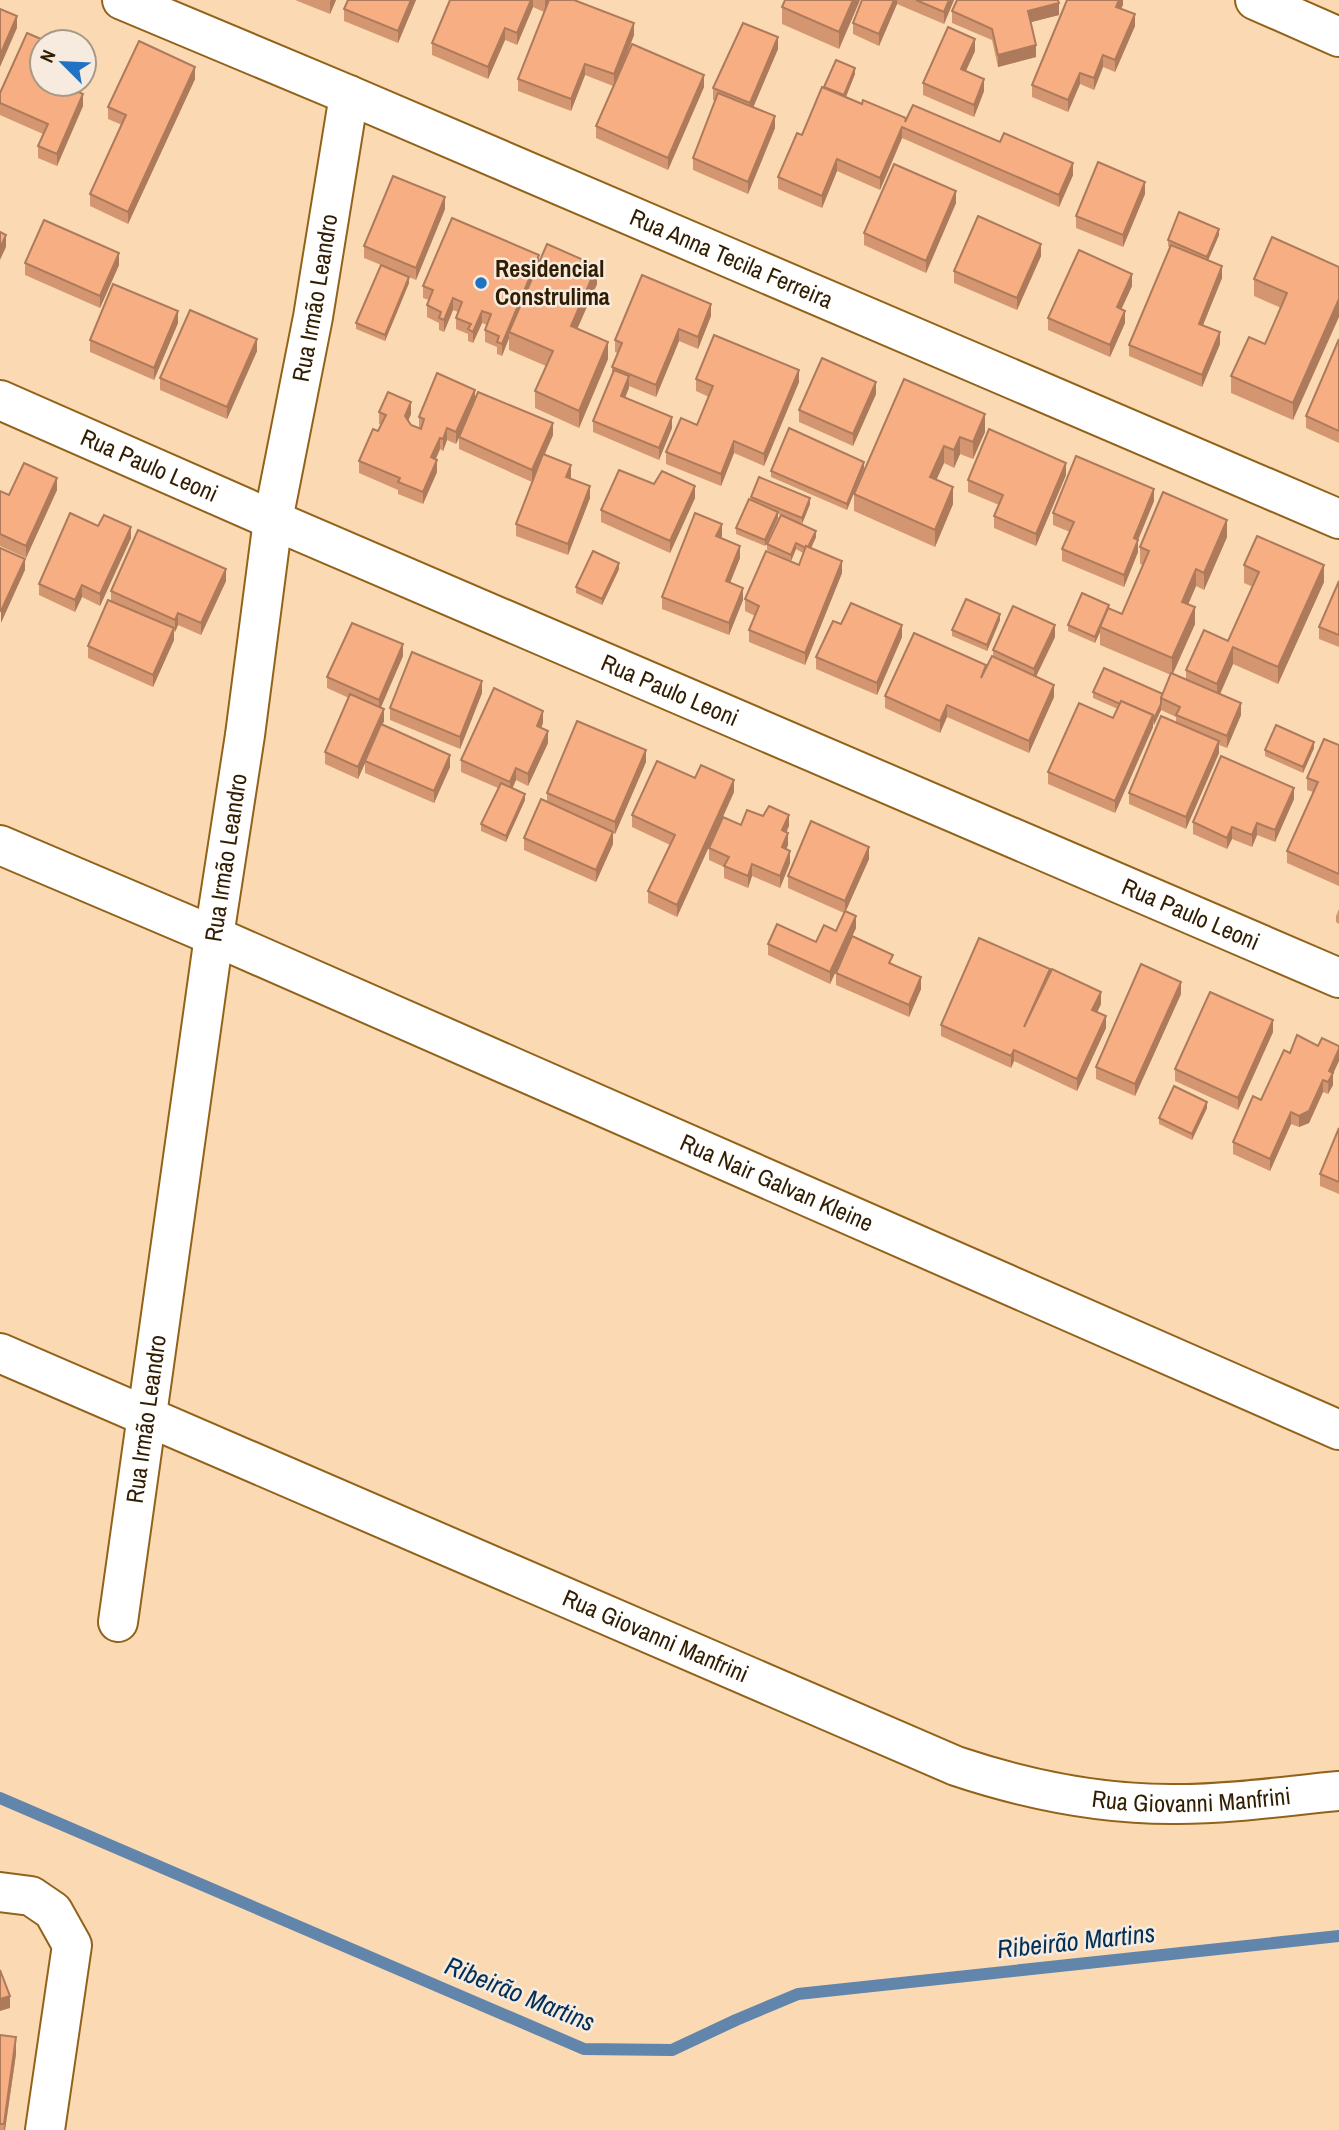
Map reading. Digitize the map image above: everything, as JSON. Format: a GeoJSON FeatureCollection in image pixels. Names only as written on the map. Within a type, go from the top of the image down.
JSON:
{"type":"FeatureCollection","features":[{"type":"Feature","properties":{"kind":"street","name":"Rua Anna Tecila Ferreira"},"geometry":{"type":"LineString","coordinates":[[122,0],[1339,519]]}},
{"type":"Feature","properties":{"kind":"street"},"geometry":{"type":"LineString","coordinates":[[1255,0],[1339,37]]}},
{"type":"Feature","properties":{"kind":"street","name":"Rua Irmão Leandro"},"geometry":{"type":"LineString","coordinates":[[118,1622],[274,520],[313,317],[349,95]]}},
{"type":"Feature","properties":{"kind":"street","name":"Rua Paulo Leoni"},"geometry":{"type":"LineString","coordinates":[[0,400],[1339,978]]}},
{"type":"Feature","properties":{"kind":"street","name":"Rua Nair Galvan Kleine"},"geometry":{"type":"LineString","coordinates":[[0,845],[214,936],[1339,1430]]}},
{"type":"Feature","properties":{"kind":"street","name":"Rua Giovanni Manfrini"},"geometry":{"type":"LineString","coordinates":[[0,1353],[956,1766],[1034,1789],[1107,1801],[1207,1804],[1339,1791]]}},
{"type":"Feature","properties":{"kind":"street"},"geometry":{"type":"LineString","coordinates":[[0,1892],[31,1896],[53,1911],[72,1945],[45,2130]]}},
{"type":"Feature","properties":{"kind":"building"},"geometry":{"type":"Polygon","coordinates":[[[348,0],[411,0],[398,31],[344,9],[348,0]]]}},
{"type":"Feature","properties":{"kind":"building"},"geometry":{"type":"Polygon","coordinates":[[[450,0],[531,0],[517,33],[505,28],[488,67],[432,43],[450,0]]]}},
{"type":"Feature","properties":{"kind":"building"},"geometry":{"type":"Polygon","coordinates":[[[549,0],[574,0],[634,23],[614,74],[585,64],[571,99],[518,79],[549,0]]]}},
{"type":"Feature","properties":{"kind":"building"},"geometry":{"type":"Polygon","coordinates":[[[785,0],[853,0],[839,32],[782,7],[785,0]]]}},
{"type":"Feature","properties":{"kind":"building"},"geometry":{"type":"Polygon","coordinates":[[[862,0],[894,0],[879,34],[853,23],[862,0]]]}},
{"type":"Feature","properties":{"kind":"building"},"geometry":{"type":"Polygon","coordinates":[[[916,0],[949,0],[944,12],[916,0]]]}},
{"type":"Feature","properties":{"kind":"building"},"geometry":{"type":"Polygon","coordinates":[[[957,0],[1058,0],[1059,3],[1028,11],[1036,45],[998,55],[992,29],[952,11],[957,0]]]}},
{"type":"Feature","properties":{"kind":"building"},"geometry":{"type":"Polygon","coordinates":[[[1067,0],[1119,0],[1116,7],[1135,14],[1115,60],[1103,55],[1094,78],[1080,73],[1068,100],[1032,85],[1067,0]]]}},
{"type":"Feature","properties":{"kind":"building"},"geometry":{"type":"Polygon","coordinates":[[[0,9],[17,16],[0,55],[0,9]]]}},
{"type":"Feature","properties":{"kind":"building"},"geometry":{"type":"Polygon","coordinates":[[[743,23],[778,37],[750,103],[713,88],[743,23]]]}},
{"type":"Feature","properties":{"kind":"building"},"geometry":{"type":"Polygon","coordinates":[[[948,27],[975,39],[961,69],[984,79],[974,105],[923,83],[948,27]]]}},
{"type":"Feature","properties":{"kind":"building"},"geometry":{"type":"Polygon","coordinates":[[[28,33],[28,98],[81,98],[57,154],[38,146],[48,124],[0,103],[0,93],[28,33]]]}},
{"type":"Feature","properties":{"kind":"building"},"geometry":{"type":"Polygon","coordinates":[[[139,41],[195,67],[128,212],[90,194],[126,115],[108,107],[139,41]]]}},
{"type":"Feature","properties":{"kind":"building"},"geometry":{"type":"Polygon","coordinates":[[[632,44],[704,75],[668,158],[596,126],[632,44]]]}},
{"type":"Feature","properties":{"kind":"building"},"geometry":{"type":"Polygon","coordinates":[[[836,60],[855,68],[844,95],[824,87],[836,60]]]}},
{"type":"Feature","properties":{"kind":"building"},"geometry":{"type":"Polygon","coordinates":[[[822,87],[906,118],[905,122],[913,105],[1000,142],[1004,133],[1073,163],[1059,195],[902,127],[880,178],[837,159],[822,196],[778,177],[797,133],[802,135],[822,87]]]}},
{"type":"Feature","properties":{"kind":"building"},"geometry":{"type":"Polygon","coordinates":[[[718,93],[775,116],[748,182],[693,158],[718,93]]]}},
{"type":"Feature","properties":{"kind":"building"},"geometry":{"type":"Polygon","coordinates":[[[1098,162],[1145,182],[1123,235],[1076,216],[1098,162]]]}},
{"type":"Feature","properties":{"kind":"building"},"geometry":{"type":"Polygon","coordinates":[[[894,164],[956,191],[926,261],[864,233],[894,164]]]}},
{"type":"Feature","properties":{"kind":"building"},"geometry":{"type":"Polygon","coordinates":[[[393,176],[445,197],[416,268],[364,246],[393,176]]]}},
{"type":"Feature","properties":{"kind":"building"},"geometry":{"type":"Polygon","coordinates":[[[1179,212],[1219,229],[1207,257],[1168,240],[1179,212]]]}},
{"type":"Feature","properties":{"kind":"building"},"geometry":{"type":"Polygon","coordinates":[[[978,216],[1041,244],[1017,298],[954,271],[978,216]]]}},
{"type":"Feature","properties":{"kind":"building","name":"Residencial Construlima"},"geometry":{"type":"Polygon","coordinates":[[[452,218],[539,255],[502,344],[497,342],[499,336],[485,330],[491,314],[482,311],[473,332],[468,329],[471,324],[456,318],[462,302],[453,298],[444,320],[439,318],[441,312],[427,305],[433,290],[423,286],[452,218]]]}},
{"type":"Feature","properties":{"kind":"building"},"geometry":{"type":"Polygon","coordinates":[[[44,220],[119,253],[100,296],[25,263],[44,220]]]}},
{"type":"Feature","properties":{"kind":"building"},"geometry":{"type":"Polygon","coordinates":[[[0,232],[6,235],[0,248],[0,232]]]}},
{"type":"Feature","properties":{"kind":"building"},"geometry":{"type":"Polygon","coordinates":[[[1272,237],[1339,267],[1339,299],[1293,403],[1231,376],[1249,337],[1265,344],[1287,293],[1254,279],[1272,237]]]}},
{"type":"Feature","properties":{"kind":"building"},"geometry":{"type":"Polygon","coordinates":[[[547,244],[597,266],[571,326],[608,342],[579,411],[535,391],[553,351],[509,332],[547,244]]]}},
{"type":"Feature","properties":{"kind":"building"},"geometry":{"type":"Polygon","coordinates":[[[1171,245],[1222,266],[1199,324],[1220,332],[1202,375],[1129,345],[1171,245]]]}},
{"type":"Feature","properties":{"kind":"building"},"geometry":{"type":"Polygon","coordinates":[[[1079,250],[1132,274],[1117,307],[1125,311],[1110,345],[1048,318],[1079,250]]]}},
{"type":"Feature","properties":{"kind":"building"},"geometry":{"type":"Polygon","coordinates":[[[381,265],[409,277],[385,335],[356,323],[381,265]]]}},
{"type":"Feature","properties":{"kind":"building"},"geometry":{"type":"Polygon","coordinates":[[[642,275],[711,304],[698,337],[679,329],[656,385],[612,367],[622,343],[615,340],[642,275]]]}},
{"type":"Feature","properties":{"kind":"building"},"geometry":{"type":"Polygon","coordinates":[[[113,284],[178,311],[154,368],[90,340],[113,284]]]}},
{"type":"Feature","properties":{"kind":"building"},"geometry":{"type":"Polygon","coordinates":[[[190,310],[257,339],[227,407],[160,378],[190,310]]]}},
{"type":"Feature","properties":{"kind":"building"},"geometry":{"type":"Polygon","coordinates":[[[714,335],[799,370],[764,454],[734,441],[721,474],[666,452],[681,418],[697,425],[713,386],[696,379],[714,335]]]}},
{"type":"Feature","properties":{"kind":"building"},"geometry":{"type":"Polygon","coordinates":[[[1339,339],[1339,431],[1306,416],[1339,339]]]}},
{"type":"Feature","properties":{"kind":"building"},"geometry":{"type":"Polygon","coordinates":[[[822,358],[876,382],[853,434],[799,410],[822,358]]]}},
{"type":"Feature","properties":{"kind":"building"},"geometry":{"type":"Polygon","coordinates":[[[614,370],[629,376],[621,396],[672,417],[659,448],[593,421],[614,370]]]}},
{"type":"Feature","properties":{"kind":"building"},"geometry":{"type":"Polygon","coordinates":[[[437,373],[475,390],[456,432],[447,428],[443,439],[440,438],[431,457],[437,460],[423,492],[398,482],[400,478],[359,461],[373,429],[378,431],[386,415],[379,412],[388,392],[411,402],[405,416],[411,425],[421,429],[424,419],[419,417],[437,373]]]}},
{"type":"Feature","properties":{"kind":"building"},"geometry":{"type":"Polygon","coordinates":[[[904,379],[985,414],[973,442],[960,437],[954,450],[944,446],[930,477],[953,487],[935,530],[854,494],[904,379]]]}},
{"type":"Feature","properties":{"kind":"building"},"geometry":{"type":"Polygon","coordinates":[[[478,392],[553,423],[532,470],[459,437],[478,392]]]}},
{"type":"Feature","properties":{"kind":"building"},"geometry":{"type":"Polygon","coordinates":[[[789,428],[864,462],[847,504],[771,471],[789,428]]]}},
{"type":"Feature","properties":{"kind":"building"},"geometry":{"type":"Polygon","coordinates":[[[989,429],[1066,463],[1036,534],[994,516],[1003,495],[968,480],[989,429]]]}},
{"type":"Feature","properties":{"kind":"building"},"geometry":{"type":"Polygon","coordinates":[[[543,454],[571,465],[566,477],[590,486],[568,544],[516,524],[543,454]]]}},
{"type":"Feature","properties":{"kind":"building"},"geometry":{"type":"Polygon","coordinates":[[[1076,456],[1154,489],[1134,538],[1138,540],[1124,575],[1062,549],[1074,522],[1053,513],[1076,456]]]}},
{"type":"Feature","properties":{"kind":"building"},"geometry":{"type":"Polygon","coordinates":[[[24,463],[57,478],[26,546],[0,534],[0,491],[9,495],[24,463]]]}},
{"type":"Feature","properties":{"kind":"building"},"geometry":{"type":"Polygon","coordinates":[[[619,470],[654,484],[662,471],[695,486],[670,541],[601,510],[619,470]]]}},
{"type":"Feature","properties":{"kind":"building"},"geometry":{"type":"Polygon","coordinates":[[[759,477],[810,498],[802,518],[751,497],[759,477]]]}},
{"type":"Feature","properties":{"kind":"building"},"geometry":{"type":"Polygon","coordinates":[[[1163,492],[1227,520],[1204,573],[1196,569],[1182,602],[1195,607],[1172,658],[1100,627],[1108,608],[1122,614],[1149,551],[1140,547],[1163,492]]]}},
{"type":"Feature","properties":{"kind":"building"},"geometry":{"type":"Polygon","coordinates":[[[749,499],[778,512],[765,540],[736,528],[749,499]]]}},
{"type":"Feature","properties":{"kind":"building"},"geometry":{"type":"Polygon","coordinates":[[[70,513],[98,526],[104,515],[131,527],[100,594],[82,585],[75,600],[39,584],[70,513]]]}},
{"type":"Feature","properties":{"kind":"building"},"geometry":{"type":"Polygon","coordinates":[[[695,513],[722,524],[716,536],[740,546],[726,581],[743,588],[729,623],[662,597],[695,513]]]}},
{"type":"Feature","properties":{"kind":"building"},"geometry":{"type":"Polygon","coordinates":[[[781,515],[816,531],[808,547],[796,543],[791,555],[767,544],[781,515]]]}},
{"type":"Feature","properties":{"kind":"building"},"geometry":{"type":"Polygon","coordinates":[[[138,530],[226,569],[201,623],[178,613],[175,620],[111,591],[138,530]]]}},
{"type":"Feature","properties":{"kind":"building"},"geometry":{"type":"Polygon","coordinates":[[[1257,536],[1324,565],[1278,667],[1233,647],[1217,684],[1186,670],[1204,630],[1228,641],[1259,572],[1244,565],[1257,536]]]}},
{"type":"Feature","properties":{"kind":"building"},"geometry":{"type":"Polygon","coordinates":[[[806,546],[842,561],[805,653],[749,630],[759,606],[745,599],[766,551],[799,565],[806,546]]]}},
{"type":"Feature","properties":{"kind":"building"},"geometry":{"type":"Polygon","coordinates":[[[0,548],[25,559],[1,611],[0,610],[0,548]]]}},
{"type":"Feature","properties":{"kind":"building"},"geometry":{"type":"Polygon","coordinates":[[[593,551],[619,563],[602,599],[576,587],[593,551]]]}},
{"type":"Feature","properties":{"kind":"building"},"geometry":{"type":"Polygon","coordinates":[[[1339,581],[1339,635],[1319,627],[1339,581]]]}},
{"type":"Feature","properties":{"kind":"building"},"geometry":{"type":"Polygon","coordinates":[[[1082,593],[1109,605],[1095,637],[1068,625],[1082,593]]]}},
{"type":"Feature","properties":{"kind":"building"},"geometry":{"type":"Polygon","coordinates":[[[966,599],[1000,614],[987,645],[952,630],[966,599]]]}},
{"type":"Feature","properties":{"kind":"building"},"geometry":{"type":"Polygon","coordinates":[[[108,600],[174,628],[153,675],[88,646],[108,600]]]}},
{"type":"Feature","properties":{"kind":"building"},"geometry":{"type":"Polygon","coordinates":[[[851,603],[902,625],[877,683],[816,657],[833,621],[841,624],[851,603]]]}},
{"type":"Feature","properties":{"kind":"building"},"geometry":{"type":"Polygon","coordinates":[[[1013,606],[1055,625],[1034,669],[993,650],[1013,606]]]}},
{"type":"Feature","properties":{"kind":"building"},"geometry":{"type":"Polygon","coordinates":[[[352,623],[403,644],[379,700],[327,677],[352,623]]]}},
{"type":"Feature","properties":{"kind":"building"},"geometry":{"type":"Polygon","coordinates":[[[914,633],[986,665],[981,678],[992,656],[1054,685],[1029,741],[947,705],[940,721],[885,696],[914,633]]]}},
{"type":"Feature","properties":{"kind":"building"},"geometry":{"type":"Polygon","coordinates":[[[412,652],[482,681],[460,737],[390,708],[412,652]]]}},
{"type":"Feature","properties":{"kind":"building"},"geometry":{"type":"Polygon","coordinates":[[[1104,668],[1163,694],[1154,719],[1153,715],[1093,692],[1104,668]]]}},
{"type":"Feature","properties":{"kind":"building"},"geometry":{"type":"Polygon","coordinates":[[[1171,673],[1241,703],[1227,736],[1176,715],[1180,707],[1161,698],[1171,673]]]}},
{"type":"Feature","properties":{"kind":"building"},"geometry":{"type":"Polygon","coordinates":[[[494,688],[543,711],[537,726],[548,731],[528,774],[516,768],[510,782],[461,760],[494,688]]]}},
{"type":"Feature","properties":{"kind":"building"},"geometry":{"type":"Polygon","coordinates":[[[350,694],[384,709],[358,767],[325,752],[350,694]]]}},
{"type":"Feature","properties":{"kind":"building"},"geometry":{"type":"Polygon","coordinates":[[[1121,701],[1153,715],[1115,801],[1048,772],[1079,703],[1113,718],[1121,701]]]}},
{"type":"Feature","properties":{"kind":"building"},"geometry":{"type":"Polygon","coordinates":[[[1161,716],[1219,741],[1186,817],[1129,793],[1161,716]]]}},
{"type":"Feature","properties":{"kind":"building"},"geometry":{"type":"Polygon","coordinates":[[[577,721],[646,750],[615,822],[547,793],[577,721]]]}},
{"type":"Feature","properties":{"kind":"building"},"geometry":{"type":"Polygon","coordinates":[[[381,724],[450,755],[434,791],[365,761],[381,724]]]}},
{"type":"Feature","properties":{"kind":"building"},"geometry":{"type":"Polygon","coordinates":[[[1276,725],[1314,742],[1303,767],[1265,750],[1276,725]]]}},
{"type":"Feature","properties":{"kind":"building"},"geometry":{"type":"Polygon","coordinates":[[[1324,739],[1339,745],[1339,874],[1287,851],[1318,782],[1307,778],[1324,739]]]}},
{"type":"Feature","properties":{"kind":"building"},"geometry":{"type":"Polygon","coordinates":[[[1221,756],[1294,788],[1275,830],[1257,823],[1252,835],[1232,827],[1227,838],[1193,822],[1221,756]]]}},
{"type":"Feature","properties":{"kind":"building"},"geometry":{"type":"Polygon","coordinates":[[[657,761],[695,778],[701,765],[734,780],[677,905],[648,891],[675,835],[632,815],[657,761]]]}},
{"type":"Feature","properties":{"kind":"building"},"geometry":{"type":"Polygon","coordinates":[[[501,783],[525,794],[506,836],[481,824],[501,783]]]}},
{"type":"Feature","properties":{"kind":"building"},"geometry":{"type":"Polygon","coordinates":[[[541,799],[613,832],[596,870],[524,838],[541,799]]]}},
{"type":"Feature","properties":{"kind":"building"},"geometry":{"type":"Polygon","coordinates":[[[769,806],[789,815],[782,830],[788,833],[782,847],[790,851],[780,876],[752,864],[748,876],[724,866],[729,857],[709,848],[723,817],[741,825],[747,810],[763,816],[769,806]]]}},
{"type":"Feature","properties":{"kind":"building"},"geometry":{"type":"Polygon","coordinates":[[[811,821],[869,847],[845,901],[788,876],[811,821]]]}},
{"type":"Feature","properties":{"kind":"building"},"geometry":{"type":"Polygon","coordinates":[[[845,911],[856,916],[830,972],[768,944],[777,924],[816,942],[824,925],[836,931],[845,911]]]}},
{"type":"Feature","properties":{"kind":"building"},"geometry":{"type":"Polygon","coordinates":[[[852,936],[893,955],[889,963],[921,977],[909,1005],[836,973],[852,936]]]}},
{"type":"Feature","properties":{"kind":"building"},"geometry":{"type":"Polygon","coordinates":[[[979,938],[1050,969],[1024,1027],[1052,969],[1101,992],[1092,1010],[1106,1016],[1077,1079],[1014,1050],[1011,1056],[941,1025],[979,938]]]}},
{"type":"Feature","properties":{"kind":"building"},"geometry":{"type":"Polygon","coordinates":[[[1141,964],[1181,982],[1135,1084],[1096,1067],[1141,964]]]}},
{"type":"Feature","properties":{"kind":"building"},"geometry":{"type":"Polygon","coordinates":[[[1210,992],[1273,1020],[1238,1098],[1175,1069],[1210,992]]]}},
{"type":"Feature","properties":{"kind":"building"},"geometry":{"type":"Polygon","coordinates":[[[1297,1035],[1318,1046],[1322,1038],[1339,1046],[1339,1049],[1329,1071],[1333,1073],[1328,1082],[1323,1080],[1309,1111],[1299,1116],[1291,1112],[1270,1159],[1233,1142],[1253,1096],[1261,1100],[1284,1050],[1290,1053],[1297,1035]]]}},
{"type":"Feature","properties":{"kind":"building"},"geometry":{"type":"Polygon","coordinates":[[[1174,1086],[1207,1102],[1192,1134],[1159,1118],[1174,1086]]]}},
{"type":"Feature","properties":{"kind":"building"},"geometry":{"type":"Polygon","coordinates":[[[1339,1128],[1339,1182],[1320,1174],[1339,1128]]]}},
{"type":"Feature","properties":{"kind":"building"},"geometry":{"type":"Polygon","coordinates":[[[0,1970],[10,1996],[0,1999],[0,1970]]]}},
{"type":"Feature","properties":{"kind":"building"},"geometry":{"type":"Polygon","coordinates":[[[0,2035],[16,2037],[4,2124],[0,2124],[0,2035]]]}},
{"type":"Feature","properties":{"kind":"waterway","name":"Ribeirão Martins"},"geometry":{"type":"LineString","coordinates":[[0,1798],[584,2049],[672,2050],[798,1994],[1339,1936]]}},
{"type":"Feature","properties":{"kind":"place","name":"Residencial Construlima"},"geometry":{"type":"Point","coordinates":[481,283]}}]}
